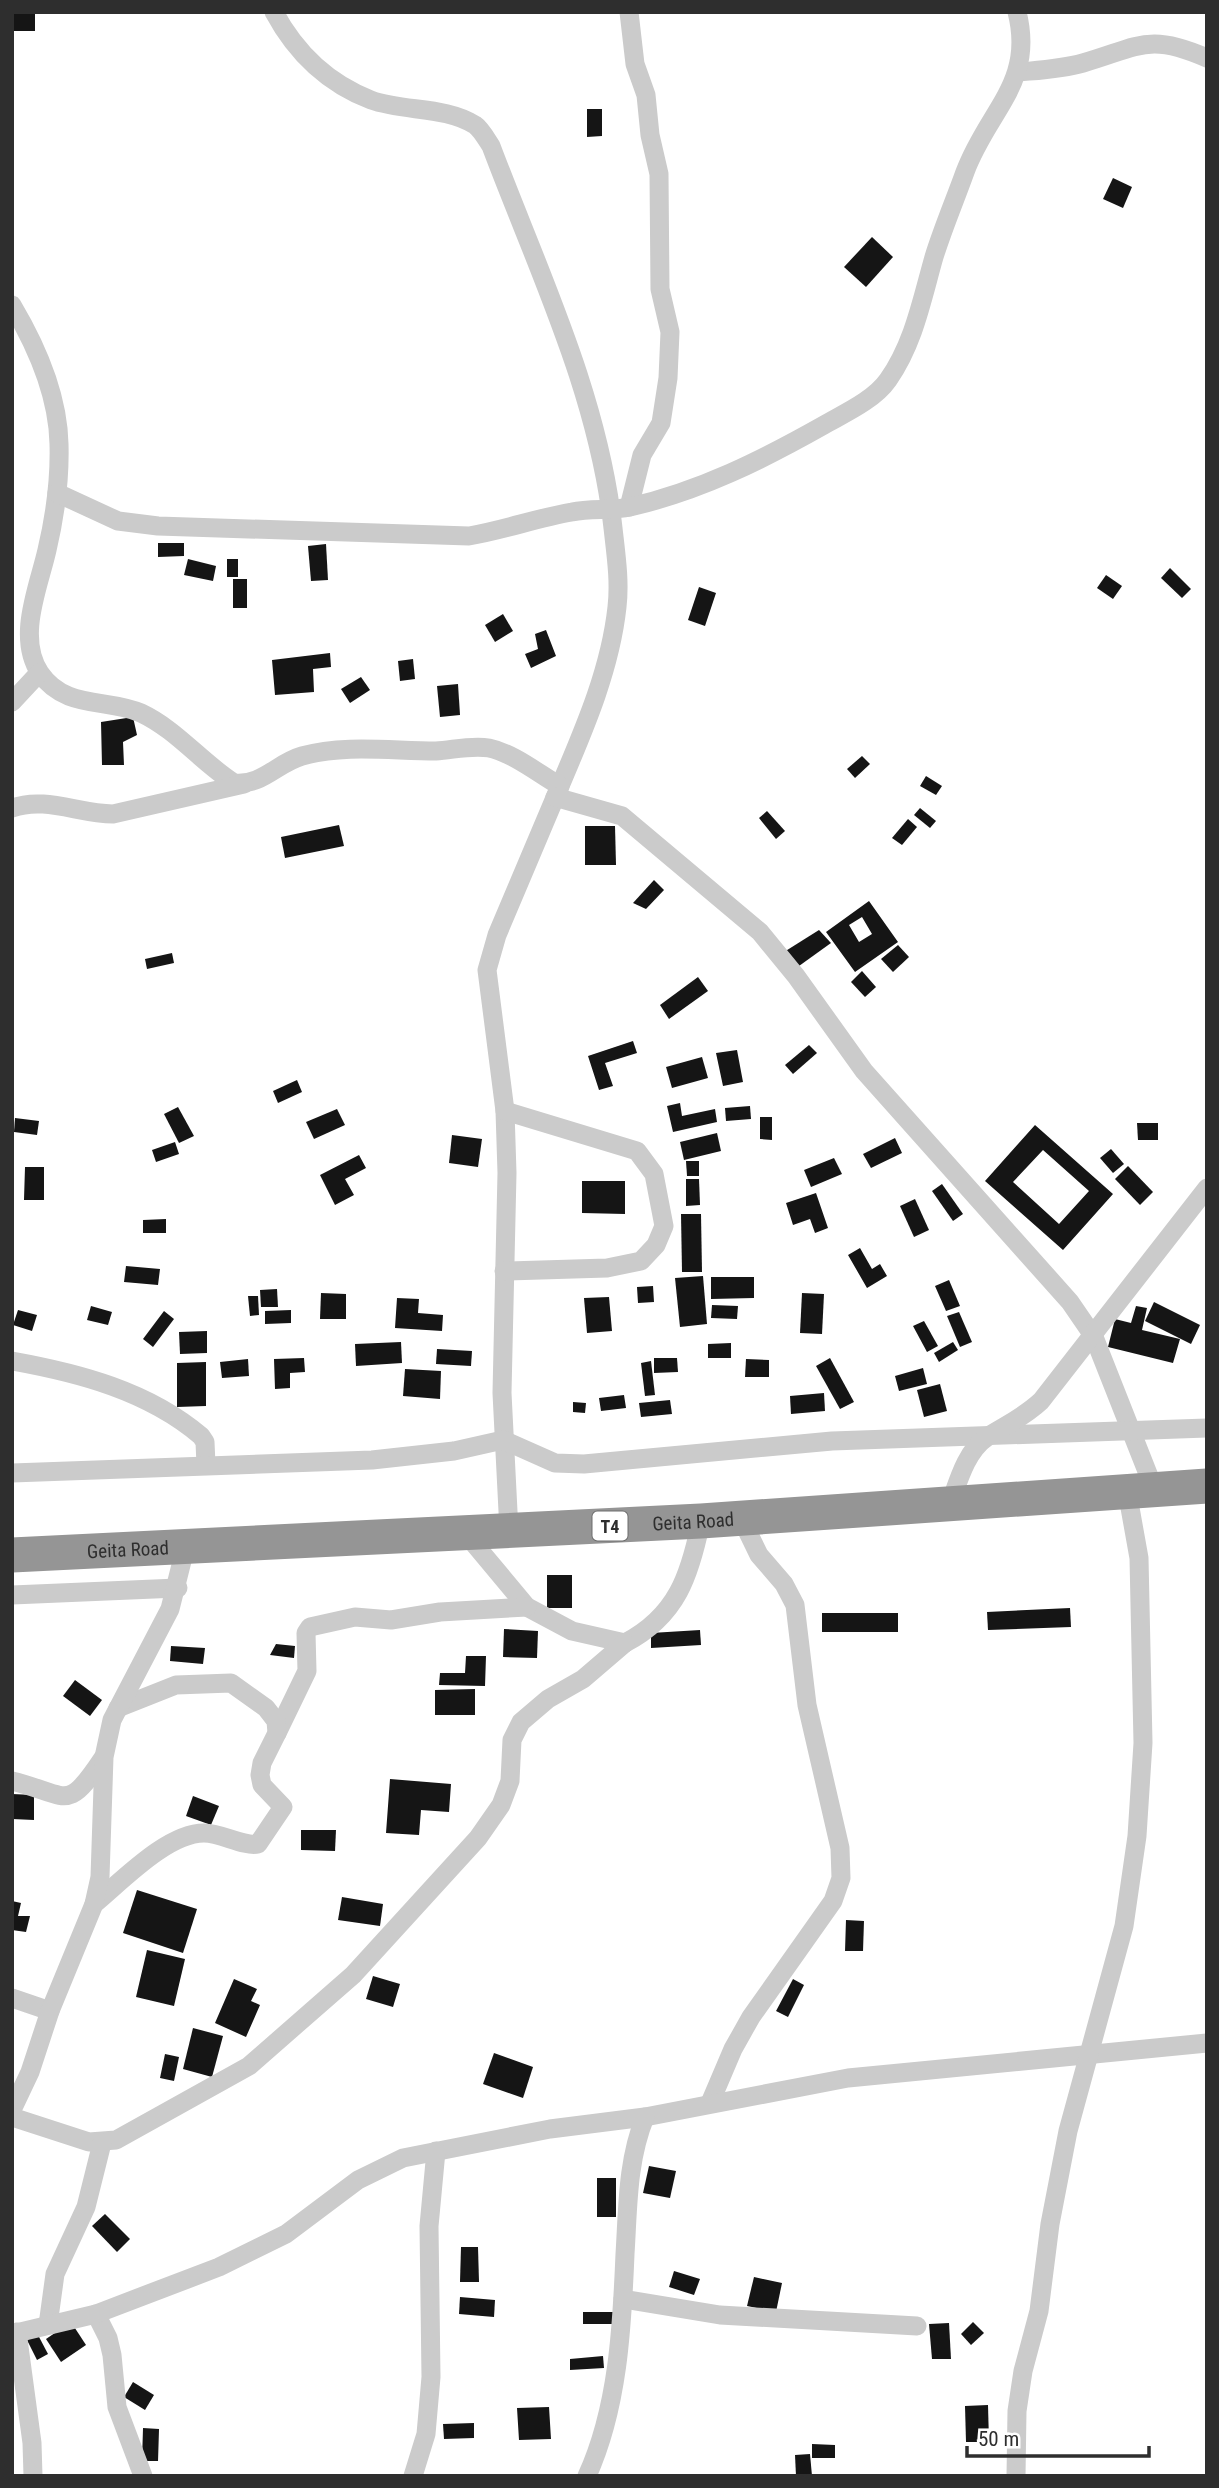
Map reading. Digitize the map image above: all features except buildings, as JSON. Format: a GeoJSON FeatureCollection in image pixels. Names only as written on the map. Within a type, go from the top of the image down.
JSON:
{"type":"FeatureCollection","features":[{"type":"Feature","properties":{"kind":"highway","name":"Geita Road"},"geometry":{"type":"LineString","coordinates":[[12,1555],[186,1549],[701,1521],[1207,1486]]}},
{"type":"Feature","properties":{"kind":"street"},"geometry":{"type":"LineString","coordinates":[[274,12],[290,41],[317,70],[371,100],[448,114],[476,126],[491,146],[566,335],[594,433],[620,508],[617,609],[608,651],[587,721],[497,934],[487,970],[505,1111],[503,1440],[509,1531]]}},
{"type":"Feature","properties":{"kind":"street"},"geometry":{"type":"LineString","coordinates":[[620,508],[642,456],[661,424],[668,378],[670,332],[660,289],[659,174],[650,135],[646,95],[635,64],[629,12]]}},
{"type":"Feature","properties":{"kind":"street"},"geometry":{"type":"LineString","coordinates":[[57,493],[118,521],[158,526],[469,536],[507,530],[571,512],[620,508],[705,484],[764,459],[839,416],[887,383],[915,328],[934,257],[968,166],[983,132],[1019,72],[1023,46],[1017,12]]}},
{"type":"Feature","properties":{"kind":"street"},"geometry":{"type":"LineString","coordinates":[[1019,72],[1068,67],[1124,47],[1153,42],[1180,46],[1207,58]]}},
{"type":"Feature","properties":{"kind":"street"},"geometry":{"type":"LineString","coordinates":[[12,305],[51,387],[59,443],[57,493],[31,616],[33,651],[40,673],[57,689],[72,697],[138,711],[158,722],[226,777],[245,784]]}},
{"type":"Feature","properties":{"kind":"street"},"geometry":{"type":"LineString","coordinates":[[12,702],[40,673]]}},
{"type":"Feature","properties":{"kind":"street"},"geometry":{"type":"LineString","coordinates":[[12,808],[42,803],[93,814],[113,814],[256,782],[294,758],[316,752],[491,748],[558,791],[622,816],[760,932],[796,976],[864,1071],[1038,1263],[1094,1336],[1129,1429],[1141,1490],[1139,1558],[1143,1743],[1137,1836],[1125,1926],[1086,2056],[1050,2224],[1039,2311],[1023,2371],[1017,2411],[1016,2476]]}},
{"type":"Feature","properties":{"kind":"street"},"geometry":{"type":"LineString","coordinates":[[504,1271],[607,1268],[641,1261],[656,1245],[664,1226],[654,1174],[638,1151],[505,1111]]}},
{"type":"Feature","properties":{"kind":"street"},"geometry":{"type":"LineString","coordinates":[[950,1504],[962,1470],[974,1449],[986,1438],[1024,1417],[1094,1336],[1207,1188]]}},
{"type":"Feature","properties":{"kind":"street"},"geometry":{"type":"LineString","coordinates":[[12,1361],[92,1379],[148,1400],[201,1436],[206,1450],[206,1465]]}},
{"type":"Feature","properties":{"kind":"street"},"geometry":{"type":"LineString","coordinates":[[12,1473],[408,1457],[503,1440],[555,1463],[584,1464],[832,1441],[986,1438],[1129,1429],[1207,1428]]}},
{"type":"Feature","properties":{"kind":"street"},"geometry":{"type":"LineString","coordinates":[[710,2103],[733,2049],[751,2017],[833,1901],[841,1878],[840,1848],[807,1705],[795,1605],[784,1584],[759,1555],[741,1518]]}},
{"type":"Feature","properties":{"kind":"street"},"geometry":{"type":"LineString","coordinates":[[12,2117],[72,2138],[102,2143],[116,2140],[249,2066],[353,1975],[478,1838],[501,1805],[510,1781],[512,1740],[521,1722],[548,1699],[583,1679],[625,1643],[645,1632],[679,1594],[692,1565],[701,1521]]}},
{"type":"Feature","properties":{"kind":"street"},"geometry":{"type":"LineString","coordinates":[[466,1534],[527,1607],[545,1619],[572,1631],[625,1643]]}},
{"type":"Feature","properties":{"kind":"street"},"geometry":{"type":"LineString","coordinates":[[12,2110],[30,2072],[50,2011],[94,1904],[100,1877],[104,1757],[118,1708],[158,1636],[178,1588],[186,1549]]}},
{"type":"Feature","properties":{"kind":"street"},"geometry":{"type":"LineString","coordinates":[[12,1594],[178,1588]]}},
{"type":"Feature","properties":{"kind":"street"},"geometry":{"type":"LineString","coordinates":[[94,1904],[164,1847],[184,1836],[202,1833],[230,1837],[250,1845],[261,1842],[283,1807],[262,1785],[262,1763],[307,1671],[306,1633],[310,1627],[355,1617],[391,1620],[440,1612],[527,1607]]}},
{"type":"Feature","properties":{"kind":"street"},"geometry":{"type":"LineString","coordinates":[[118,1708],[176,1685],[231,1683],[266,1708],[276,1721],[276,1733]]}},
{"type":"Feature","properties":{"kind":"street"},"geometry":{"type":"LineString","coordinates":[[12,1782],[58,1797],[71,1797],[79,1792],[104,1757]]}},
{"type":"Feature","properties":{"kind":"street"},"geometry":{"type":"LineString","coordinates":[[12,1998],[50,2011]]}},
{"type":"Feature","properties":{"kind":"street"},"geometry":{"type":"LineString","coordinates":[[33,2476],[32,2442],[15,2333],[96,2314],[258,2248],[309,2219],[358,2180],[379,2168],[436,2151],[550,2129],[645,2117],[848,2078],[1207,2043]]}},
{"type":"Feature","properties":{"kind":"street"},"geometry":{"type":"LineString","coordinates":[[587,2476],[606,2420],[623,2299],[630,2171],[645,2117]]}},
{"type":"Feature","properties":{"kind":"street"},"geometry":{"type":"LineString","coordinates":[[48,2325],[55,2274],[86,2207],[102,2143]]}},
{"type":"Feature","properties":{"kind":"street"},"geometry":{"type":"LineString","coordinates":[[413,2476],[426,2434],[430,2377],[429,2226],[436,2151]]}},
{"type":"Feature","properties":{"kind":"street"},"geometry":{"type":"LineString","coordinates":[[623,2299],[720,2315],[917,2326]]}},
{"type":"Feature","properties":{"kind":"street"},"geometry":{"type":"LineString","coordinates":[[96,2314],[108,2338],[112,2355],[117,2407],[143,2476]]}}]}
